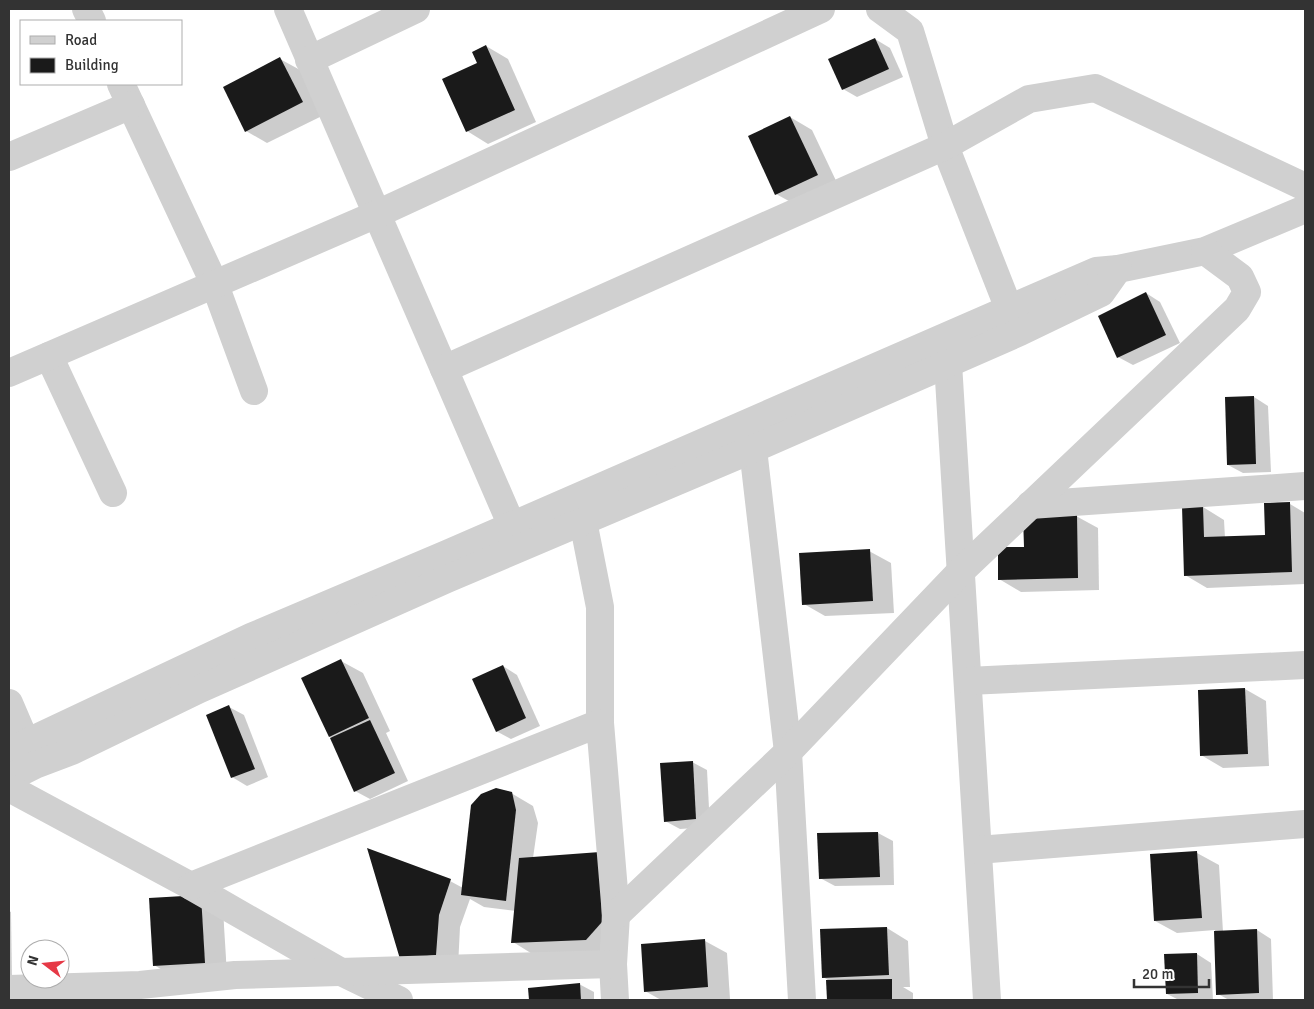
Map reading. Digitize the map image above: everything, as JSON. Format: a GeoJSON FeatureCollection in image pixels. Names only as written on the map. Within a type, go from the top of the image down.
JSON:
{"type":"FeatureCollection","features":[{"type":"Feature","properties":{"kind":"street"},"geometry":{"type":"LineString","coordinates":[[288,9],[512,526]]}},
{"type":"Feature","properties":{"kind":"street"},"geometry":{"type":"LineString","coordinates":[[309,60],[416,9]]}},
{"type":"Feature","properties":{"kind":"street"},"geometry":{"type":"LineString","coordinates":[[9,373],[377,214],[821,9]]}},
{"type":"Feature","properties":{"kind":"street"},"geometry":{"type":"LineString","coordinates":[[880,9],[910,31],[945,146],[1009,309]]}},
{"type":"Feature","properties":{"kind":"street"},"geometry":{"type":"LineString","coordinates":[[444,369],[945,146],[1030,99],[1096,88],[1305,187]]}},
{"type":"Feature","properties":{"kind":"street"},"geometry":{"type":"LineString","coordinates":[[9,157],[126,94],[215,285],[254,391]]}},
{"type":"Feature","properties":{"kind":"street"},"geometry":{"type":"LineString","coordinates":[[9,778],[23,753],[251,637],[512,526],[1096,271],[1118,269],[1206,251],[1305,210]]}},
{"type":"Feature","properties":{"kind":"street"},"geometry":{"type":"LineString","coordinates":[[616,915],[788,752],[960,572],[1237,309],[1247,292],[1240,276],[1206,251]]}},
{"type":"Feature","properties":{"kind":"street"},"geometry":{"type":"LineString","coordinates":[[23,753],[72,751],[200,689],[583,520],[753,449],[1020,332],[1101,292],[1118,269]]}},
{"type":"Feature","properties":{"kind":"street"},"geometry":{"type":"LineString","coordinates":[[49,356],[114,493]]}},
{"type":"Feature","properties":{"kind":"street"},"geometry":{"type":"LineString","coordinates":[[948,363],[987,1000]]}},
{"type":"Feature","properties":{"kind":"street"},"geometry":{"type":"LineString","coordinates":[[753,449],[788,752],[802,1000]]}},
{"type":"Feature","properties":{"kind":"street"},"geometry":{"type":"LineString","coordinates":[[1030,506],[1305,486]]}},
{"type":"Feature","properties":{"kind":"street"},"geometry":{"type":"LineString","coordinates":[[583,520],[600,607],[600,723],[616,915],[613,964],[614,1000]]}},
{"type":"Feature","properties":{"kind":"street"},"geometry":{"type":"LineString","coordinates":[[968,681],[1305,665]]}},
{"type":"Feature","properties":{"kind":"street"},"geometry":{"type":"LineString","coordinates":[[9,703],[23,753]]}},
{"type":"Feature","properties":{"kind":"street"},"geometry":{"type":"LineString","coordinates":[[191,886],[600,723]]}},
{"type":"Feature","properties":{"kind":"street"},"geometry":{"type":"LineString","coordinates":[[9,788],[191,886],[341,972],[399,1000]]}},
{"type":"Feature","properties":{"kind":"street"},"geometry":{"type":"LineString","coordinates":[[978,850],[1305,824]]}},
{"type":"Feature","properties":{"kind":"street"},"geometry":{"type":"LineString","coordinates":[[9,989],[140,985],[235,975],[613,964]]}},
{"type":"Feature","properties":{"kind":"building"},"geometry":{"type":"Polygon","coordinates":[[[875,38],[889,69],[842,90],[828,59],[875,38]]]}},
{"type":"Feature","properties":{"kind":"building"},"geometry":{"type":"Polygon","coordinates":[[[486,45],[515,110],[466,132],[442,79],[477,63],[472,52],[486,45]]]}},
{"type":"Feature","properties":{"kind":"building"},"geometry":{"type":"Polygon","coordinates":[[[280,57],[303,102],[245,132],[223,87],[280,57]]]}},
{"type":"Feature","properties":{"kind":"building"},"geometry":{"type":"Polygon","coordinates":[[[790,116],[818,175],[775,195],[748,136],[790,116]]]}},
{"type":"Feature","properties":{"kind":"building"},"geometry":{"type":"Polygon","coordinates":[[[1146,292],[1166,335],[1117,358],[1098,316],[1146,292]]]}},
{"type":"Feature","properties":{"kind":"building"},"geometry":{"type":"Polygon","coordinates":[[[1254,396],[1256,464],[1227,465],[1225,397],[1254,396]]]}},
{"type":"Feature","properties":{"kind":"building"},"geometry":{"type":"Polygon","coordinates":[[[1290,502],[1292,572],[1184,576],[1182,506],[1203,506],[1204,537],[1265,535],[1264,503],[1290,502]]]}},
{"type":"Feature","properties":{"kind":"building"},"geometry":{"type":"Polygon","coordinates":[[[1077,515],[1078,578],[998,580],[998,547],[1024,547],[1023,516],[1077,515]]]}},
{"type":"Feature","properties":{"kind":"building"},"geometry":{"type":"Polygon","coordinates":[[[870,549],[873,601],[802,605],[799,553],[870,549]]]}},
{"type":"Feature","properties":{"kind":"building"},"geometry":{"type":"Polygon","coordinates":[[[341,659],[369,718],[329,737],[301,678],[341,659]]]}},
{"type":"Feature","properties":{"kind":"building"},"geometry":{"type":"Polygon","coordinates":[[[503,665],[526,718],[496,732],[472,679],[503,665]]]}},
{"type":"Feature","properties":{"kind":"building"},"geometry":{"type":"Polygon","coordinates":[[[1245,688],[1248,754],[1200,756],[1198,690],[1245,688]]]}},
{"type":"Feature","properties":{"kind":"building"},"geometry":{"type":"Polygon","coordinates":[[[229,705],[255,769],[231,778],[206,715],[229,705]]]}},
{"type":"Feature","properties":{"kind":"building"},"geometry":{"type":"Polygon","coordinates":[[[370,720],[395,773],[354,792],[330,738],[370,720]]]}},
{"type":"Feature","properties":{"kind":"building"},"geometry":{"type":"Polygon","coordinates":[[[693,761],[696,819],[664,822],[660,763],[693,761]]]}},
{"type":"Feature","properties":{"kind":"building"},"geometry":{"type":"Polygon","coordinates":[[[496,788],[512,792],[516,810],[506,901],[461,895],[471,805],[481,794],[496,788]]]}},
{"type":"Feature","properties":{"kind":"building"},"geometry":{"type":"Polygon","coordinates":[[[878,832],[880,877],[819,879],[817,833],[878,832]]]}},
{"type":"Feature","properties":{"kind":"building"},"geometry":{"type":"Polygon","coordinates":[[[367,848],[451,879],[439,915],[436,955],[400,959],[367,848]]]}},
{"type":"Feature","properties":{"kind":"building"},"geometry":{"type":"Polygon","coordinates":[[[1197,851],[1202,918],[1154,921],[1150,854],[1197,851]]]}},
{"type":"Feature","properties":{"kind":"building"},"geometry":{"type":"Polygon","coordinates":[[[600,852],[602,922],[586,940],[511,943],[519,858],[600,852]]]}},
{"type":"Feature","properties":{"kind":"building"},"geometry":{"type":"Polygon","coordinates":[[[201,895],[205,963],[153,966],[149,898],[201,895]]]}},
{"type":"Feature","properties":{"kind":"building"},"geometry":{"type":"Polygon","coordinates":[[[887,927],[889,975],[822,978],[820,929],[887,927]]]}},
{"type":"Feature","properties":{"kind":"building"},"geometry":{"type":"Polygon","coordinates":[[[1257,929],[1259,993],[1216,995],[1214,931],[1257,929]]]}},
{"type":"Feature","properties":{"kind":"building"},"geometry":{"type":"Polygon","coordinates":[[[705,939],[708,987],[644,992],[641,944],[705,939]]]}},
{"type":"Feature","properties":{"kind":"building"},"geometry":{"type":"Polygon","coordinates":[[[1197,953],[1198,993],[1166,994],[1164,954],[1197,953]]]}},
{"type":"Feature","properties":{"kind":"building"},"geometry":{"type":"Polygon","coordinates":[[[892,979],[892,1000],[827,1000],[826,980],[892,979]]]}},
{"type":"Feature","properties":{"kind":"building"},"geometry":{"type":"Polygon","coordinates":[[[580,983],[581,1000],[529,1000],[528,988],[580,983]]]}}]}
